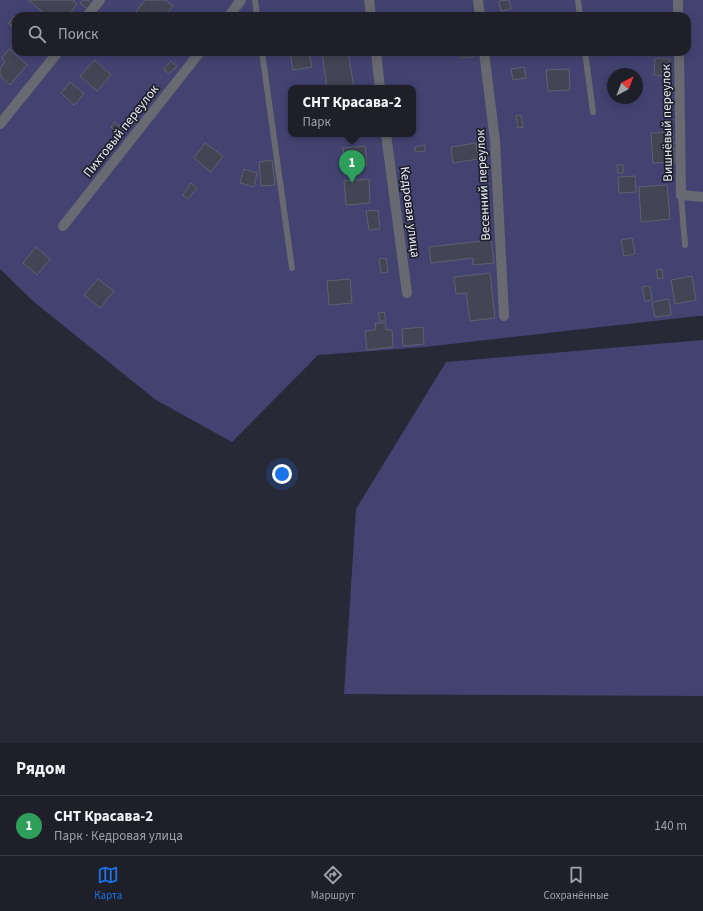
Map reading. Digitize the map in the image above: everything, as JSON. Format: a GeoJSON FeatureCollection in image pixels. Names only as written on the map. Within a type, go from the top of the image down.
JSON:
{"type":"FeatureCollection","features":[{"type":"Feature","properties":{"kind":"street"},"geometry":{"type":"LineString","coordinates":[[90,12],[100,0]]}},
{"type":"Feature","properties":{"kind":"street"},"geometry":{"type":"LineString","coordinates":[[232,12],[241,0]]}},
{"type":"Feature","properties":{"kind":"street"},"geometry":{"type":"LineString","coordinates":[[369,0],[370,12]]}},
{"type":"Feature","properties":{"kind":"street"},"geometry":{"type":"LineString","coordinates":[[478,0],[480,12]]}},
{"type":"Feature","properties":{"kind":"street"},"geometry":{"type":"LineString","coordinates":[[678,0],[678,12]]}},
{"type":"Feature","properties":{"kind":"street"},"geometry":{"type":"LineString","coordinates":[[0,124],[55,56]]}},
{"type":"Feature","properties":{"kind":"street","name":"Пихтовый переулок"},"geometry":{"type":"LineString","coordinates":[[62,226],[197,56]]}},
{"type":"Feature","properties":{"kind":"street"},"geometry":{"type":"LineString","coordinates":[[376,56],[380,85]]}},
{"type":"Feature","properties":{"kind":"street","name":"Весенний переулок"},"geometry":{"type":"LineString","coordinates":[[484,56],[495,141],[504,316]]}},
{"type":"Feature","properties":{"kind":"street","name":"Вишнёвый переулок"},"geometry":{"type":"LineString","coordinates":[[679,56],[681,194]]}},
{"type":"Feature","properties":{"kind":"street","name":"Кедровая улица"},"geometry":{"type":"LineString","coordinates":[[386,137],[407,293]]}},
{"type":"Feature","properties":{"kind":"street"},"geometry":{"type":"LineString","coordinates":[[681,194],[703,197]]}},
{"type":"Feature","properties":{"kind":"lane"},"geometry":{"type":"LineString","coordinates":[[255,0],[256,12]]}},
{"type":"Feature","properties":{"kind":"lane"},"geometry":{"type":"LineString","coordinates":[[578,0],[580,12]]}},
{"type":"Feature","properties":{"kind":"lane"},"geometry":{"type":"LineString","coordinates":[[263,56],[292,268]]}},
{"type":"Feature","properties":{"kind":"lane"},"geometry":{"type":"LineString","coordinates":[[586,56],[593,112]]}},
{"type":"Feature","properties":{"kind":"lane"},"geometry":{"type":"LineString","coordinates":[[681,194],[685,245]]}},
{"type":"Feature","properties":{"kind":"shaded area"},"geometry":{"type":"Polygon","coordinates":[[[0,0],[703,0],[703,316],[425,347],[318,355],[232,442],[156,400],[34,302],[0,269],[0,0]]]}},
{"type":"Feature","properties":{"kind":"shaded area"},"geometry":{"type":"Polygon","coordinates":[[[703,340],[703,696],[344,694],[356,509],[446,362],[703,340]]]}},
{"type":"Feature","properties":{"kind":"building"},"geometry":{"type":"Polygon","coordinates":[[[28,0],[73,0],[77,4],[71,12],[43,12],[28,0]]]}},
{"type":"Feature","properties":{"kind":"building"},"geometry":{"type":"Polygon","coordinates":[[[83,0],[88,0],[93,4],[88,9],[80,3],[83,0]]]}},
{"type":"Feature","properties":{"kind":"building"},"geometry":{"type":"Polygon","coordinates":[[[145,0],[165,0],[173,6],[168,12],[136,12],[145,0]]]}},
{"type":"Feature","properties":{"kind":"building"},"geometry":{"type":"Polygon","coordinates":[[[509,0],[511,9],[501,11],[499,1],[509,0]]]}},
{"type":"Feature","properties":{"kind":"building"},"geometry":{"type":"Polygon","coordinates":[[[12,18],[12,26],[8,23],[12,18]]]}},
{"type":"Feature","properties":{"kind":"building"},"geometry":{"type":"Polygon","coordinates":[[[9,49],[12,52],[12,56],[17,56],[27,65],[10,85],[0,76],[0,68],[5,61],[2,58],[9,49]]]}},
{"type":"Feature","properties":{"kind":"building"},"geometry":{"type":"Polygon","coordinates":[[[291,56],[310,56],[312,67],[293,70],[291,56]]]}},
{"type":"Feature","properties":{"kind":"building"},"geometry":{"type":"Polygon","coordinates":[[[322,56],[349,56],[354,85],[327,85],[322,56]]]}},
{"type":"Feature","properties":{"kind":"building"},"geometry":{"type":"Polygon","coordinates":[[[461,56],[474,57],[461,58],[461,56]]]}},
{"type":"Feature","properties":{"kind":"building"},"geometry":{"type":"Polygon","coordinates":[[[655,58],[670,59],[670,76],[654,75],[655,58]]]}},
{"type":"Feature","properties":{"kind":"building"},"geometry":{"type":"Polygon","coordinates":[[[95,60],[111,75],[97,91],[80,76],[95,60]]]}},
{"type":"Feature","properties":{"kind":"building"},"geometry":{"type":"Polygon","coordinates":[[[171,61],[177,66],[169,74],[164,69],[171,61]]]}},
{"type":"Feature","properties":{"kind":"building"},"geometry":{"type":"Polygon","coordinates":[[[524,67],[526,78],[513,80],[511,69],[524,67]]]}},
{"type":"Feature","properties":{"kind":"building"},"geometry":{"type":"Polygon","coordinates":[[[569,69],[570,90],[548,91],[546,70],[569,69]]]}},
{"type":"Feature","properties":{"kind":"building"},"geometry":{"type":"Polygon","coordinates":[[[70,82],[84,94],[74,105],[61,93],[70,82]]]}},
{"type":"Feature","properties":{"kind":"building"},"geometry":{"type":"Polygon","coordinates":[[[521,115],[523,127],[518,128],[516,116],[521,115]]]}},
{"type":"Feature","properties":{"kind":"building"},"geometry":{"type":"Polygon","coordinates":[[[115,122],[123,129],[119,134],[111,127],[115,122]]]}},
{"type":"Feature","properties":{"kind":"building"},"geometry":{"type":"Polygon","coordinates":[[[672,132],[675,162],[653,163],[651,133],[672,132]]]}},
{"type":"Feature","properties":{"kind":"building"},"geometry":{"type":"Polygon","coordinates":[[[205,143],[223,156],[211,172],[194,158],[205,143]]]}},
{"type":"Feature","properties":{"kind":"building"},"geometry":{"type":"Polygon","coordinates":[[[476,143],[478,159],[453,163],[451,147],[476,143]]]}},
{"type":"Feature","properties":{"kind":"building"},"geometry":{"type":"Polygon","coordinates":[[[425,145],[425,151],[415,152],[415,147],[425,145]]]}},
{"type":"Feature","properties":{"kind":"building"},"geometry":{"type":"Polygon","coordinates":[[[365,146],[367,166],[345,168],[343,148],[365,146]]]}},
{"type":"Feature","properties":{"kind":"building"},"geometry":{"type":"Polygon","coordinates":[[[272,160],[275,185],[261,186],[259,162],[272,160]]]}},
{"type":"Feature","properties":{"kind":"building"},"geometry":{"type":"Polygon","coordinates":[[[617,165],[623,165],[623,173],[618,173],[617,165]]]}},
{"type":"Feature","properties":{"kind":"building"},"geometry":{"type":"Polygon","coordinates":[[[244,169],[257,173],[254,187],[240,183],[244,169]]]}},
{"type":"Feature","properties":{"kind":"building"},"geometry":{"type":"Polygon","coordinates":[[[635,176],[636,192],[619,193],[618,177],[635,176]]]}},
{"type":"Feature","properties":{"kind":"building"},"geometry":{"type":"Polygon","coordinates":[[[369,179],[370,203],[346,205],[344,181],[369,179]]]}},
{"type":"Feature","properties":{"kind":"building"},"geometry":{"type":"Polygon","coordinates":[[[191,183],[197,188],[188,199],[183,195],[191,183]]]}},
{"type":"Feature","properties":{"kind":"building"},"geometry":{"type":"Polygon","coordinates":[[[667,185],[670,219],[641,222],[639,187],[667,185]]]}},
{"type":"Feature","properties":{"kind":"building"},"geometry":{"type":"Polygon","coordinates":[[[378,210],[380,229],[369,230],[366,211],[378,210]]]}},
{"type":"Feature","properties":{"kind":"building"},"geometry":{"type":"Polygon","coordinates":[[[632,238],[635,254],[624,256],[621,240],[632,238]]]}},
{"type":"Feature","properties":{"kind":"building"},"geometry":{"type":"Polygon","coordinates":[[[491,240],[494,263],[473,265],[473,258],[431,263],[429,247],[491,240]]]}},
{"type":"Feature","properties":{"kind":"building"},"geometry":{"type":"Polygon","coordinates":[[[36,247],[50,259],[37,275],[23,263],[36,247]]]}},
{"type":"Feature","properties":{"kind":"building"},"geometry":{"type":"Polygon","coordinates":[[[386,258],[388,272],[381,273],[379,259],[386,258]]]}},
{"type":"Feature","properties":{"kind":"building"},"geometry":{"type":"Polygon","coordinates":[[[662,269],[663,278],[658,279],[656,270],[662,269]]]}},
{"type":"Feature","properties":{"kind":"building"},"geometry":{"type":"Polygon","coordinates":[[[490,273],[495,318],[470,321],[466,293],[456,294],[454,277],[490,273]]]}},
{"type":"Feature","properties":{"kind":"building"},"geometry":{"type":"Polygon","coordinates":[[[692,276],[696,300],[675,304],[671,280],[692,276]]]}},
{"type":"Feature","properties":{"kind":"building"},"geometry":{"type":"Polygon","coordinates":[[[98,279],[114,291],[100,308],[84,295],[98,279]]]}},
{"type":"Feature","properties":{"kind":"building"},"geometry":{"type":"Polygon","coordinates":[[[350,279],[352,303],[329,305],[327,281],[350,279]]]}},
{"type":"Feature","properties":{"kind":"building"},"geometry":{"type":"Polygon","coordinates":[[[650,286],[652,300],[645,301],[642,287],[650,286]]]}},
{"type":"Feature","properties":{"kind":"building"},"geometry":{"type":"Polygon","coordinates":[[[669,299],[671,315],[655,317],[652,302],[669,299]]]}},
{"type":"Feature","properties":{"kind":"building"},"geometry":{"type":"Polygon","coordinates":[[[384,312],[386,321],[380,321],[378,313],[384,312]]]}},
{"type":"Feature","properties":{"kind":"building"},"geometry":{"type":"Polygon","coordinates":[[[375,323],[385,323],[386,330],[392,330],[393,347],[367,350],[365,331],[376,330],[375,323]]]}},
{"type":"Feature","properties":{"kind":"building"},"geometry":{"type":"Polygon","coordinates":[[[423,327],[424,344],[403,346],[402,329],[423,327]]]}},
{"type":"Feature","properties":{"kind":"place","name":"СНТ Красава-2"},"geometry":{"type":"Point","coordinates":[352,183]}}]}
